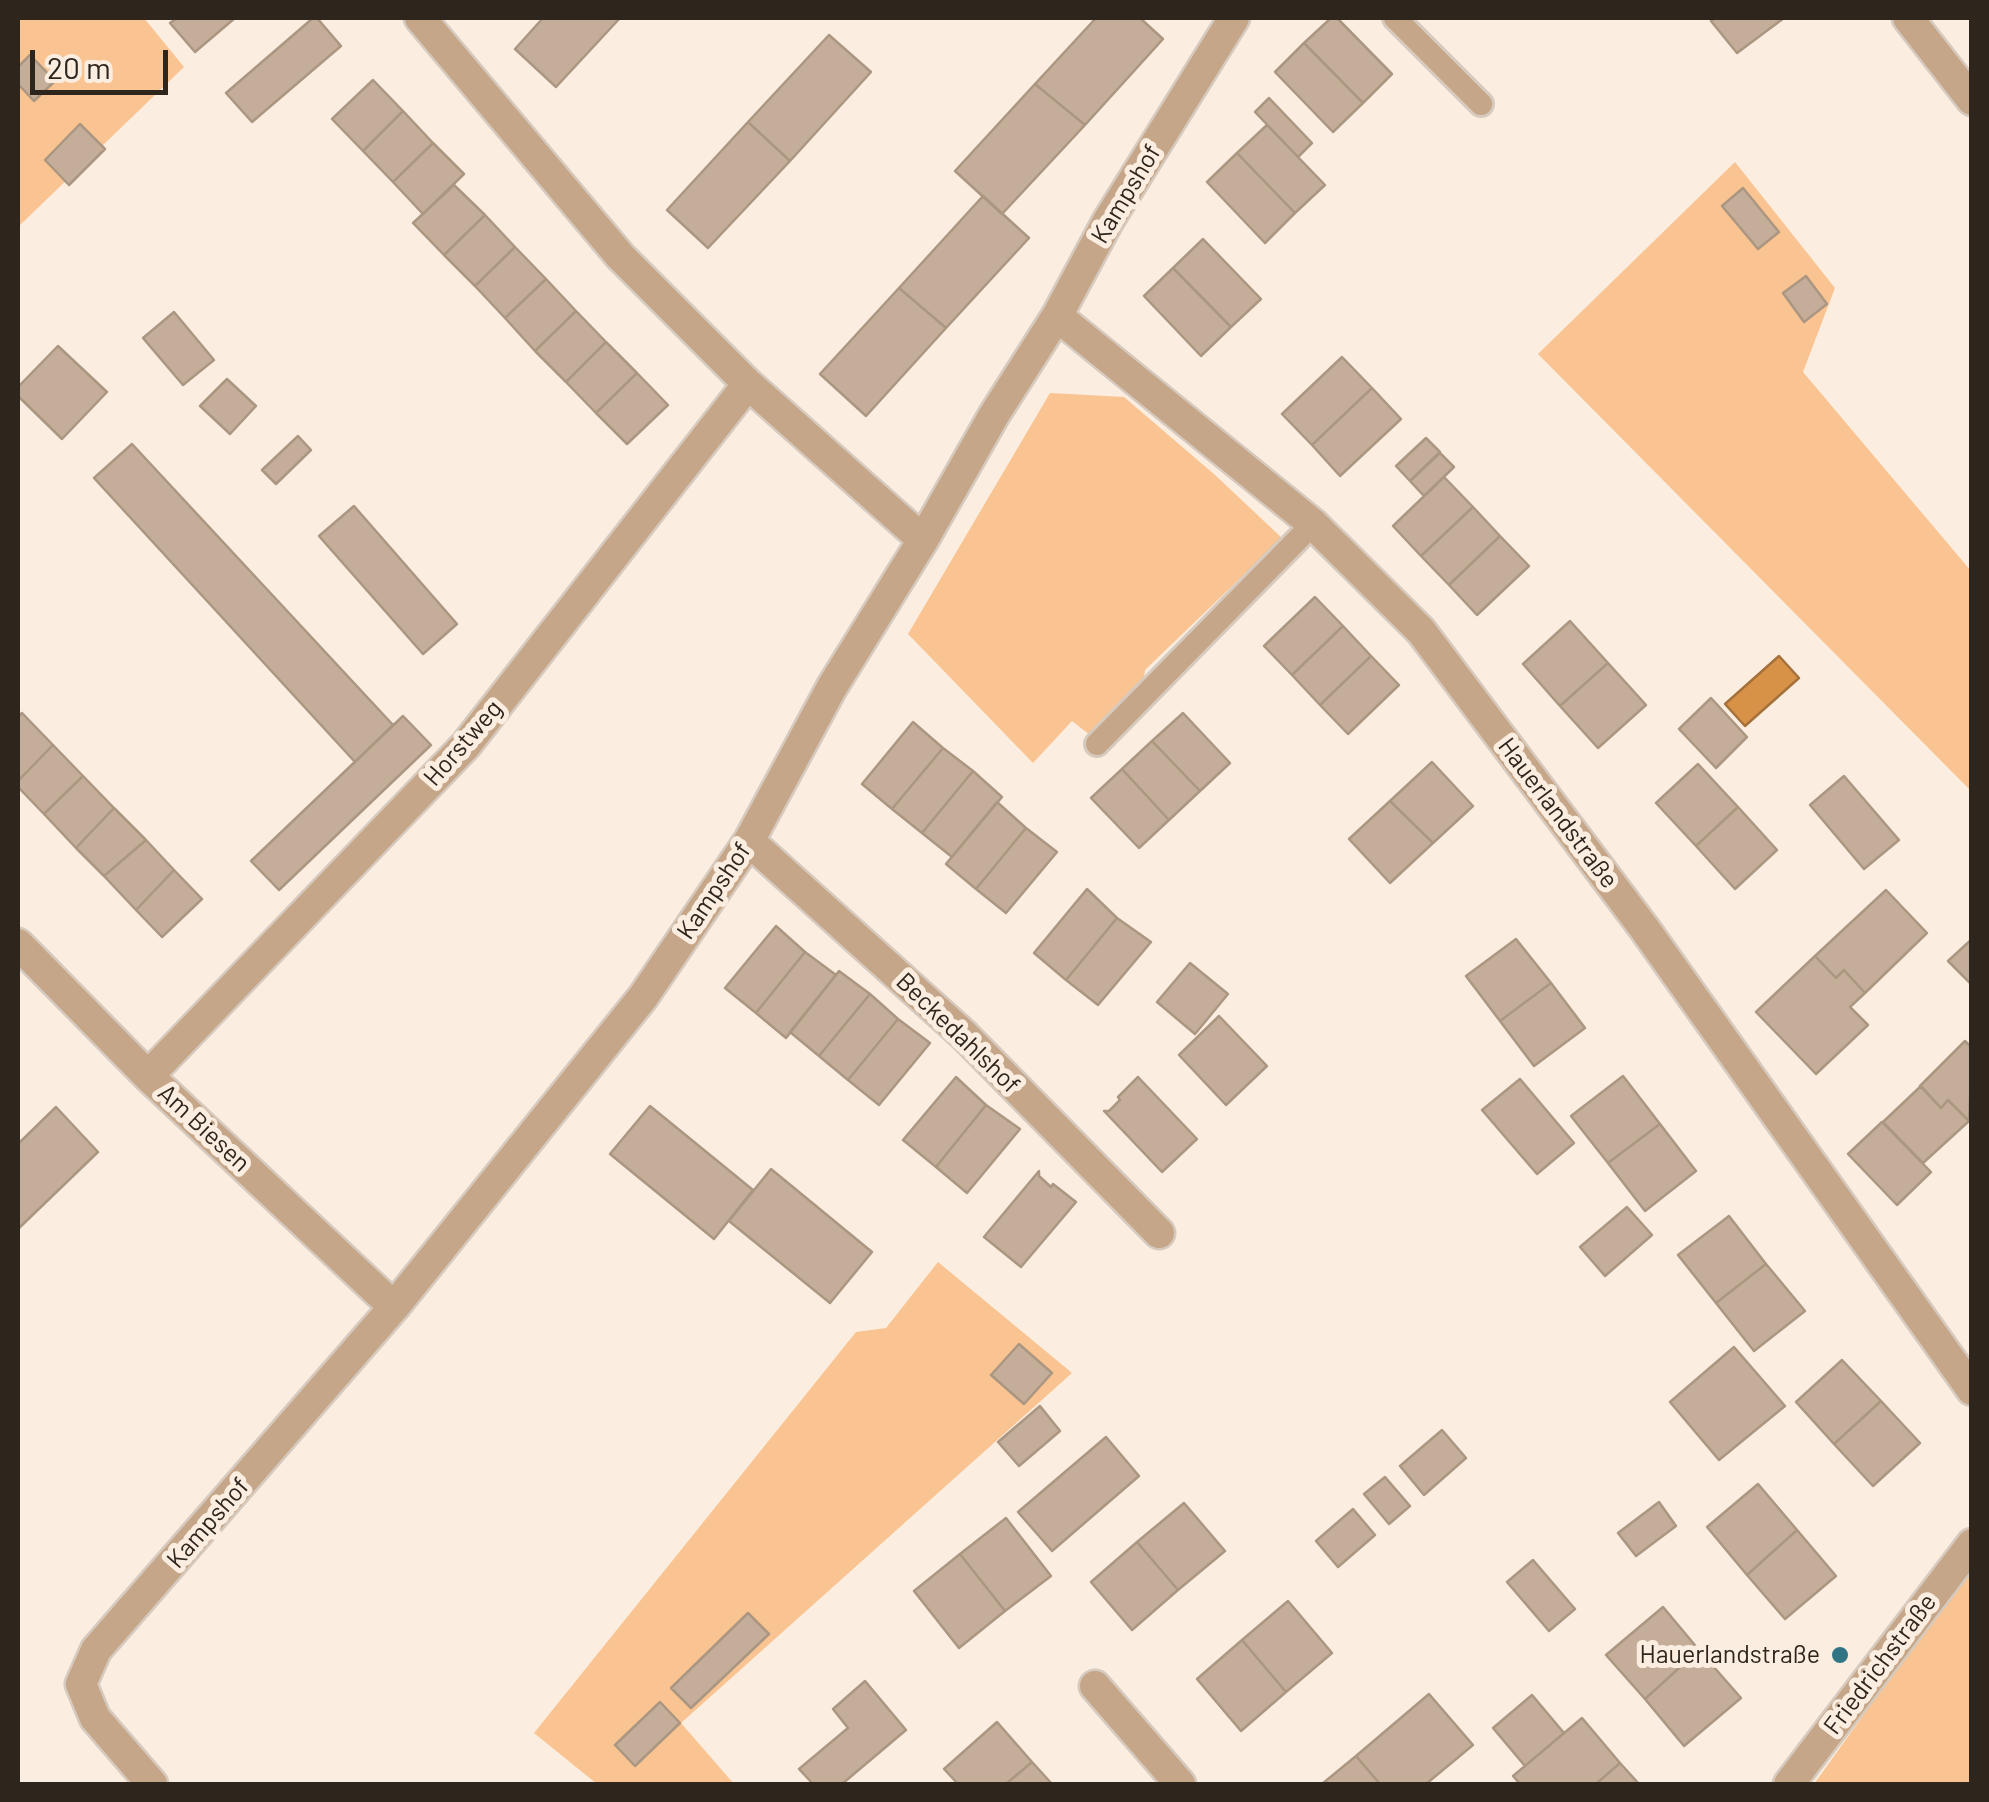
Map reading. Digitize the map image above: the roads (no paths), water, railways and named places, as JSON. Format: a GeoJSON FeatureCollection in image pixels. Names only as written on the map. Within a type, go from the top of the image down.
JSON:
{"type":"FeatureCollection","features":[{"type":"Feature","properties":{"kind":"street"},"geometry":{"type":"LineString","coordinates":[[420,18],[620,256],[748,384],[922,540]]}},
{"type":"Feature","properties":{"kind":"street","name":"Kampshof"},"geometry":{"type":"LineString","coordinates":[[152,1784],[95,1718],[81,1684],[96,1650],[394,1307],[644,997],[749,841],[832,686],[1057,316],[1108,221],[1234,18]]}},
{"type":"Feature","properties":{"kind":"street"},"geometry":{"type":"LineString","coordinates":[[1908,18],[1972,100]]}},
{"type":"Feature","properties":{"kind":"street","name":"Hauerlandstraße"},"geometry":{"type":"LineString","coordinates":[[1057,316],[1313,524],[1421,631],[1644,928],[1972,1390]]}},
{"type":"Feature","properties":{"kind":"street","name":"Horstweg"},"geometry":{"type":"LineString","coordinates":[[148,1076],[466,745],[748,384]]}},
{"type":"Feature","properties":{"kind":"street","name":"Beckedahlshof"},"geometry":{"type":"LineString","coordinates":[[749,841],[964,1035],[1159,1232]]}},
{"type":"Feature","properties":{"kind":"street","name":"Am Biesen"},"geometry":{"type":"LineString","coordinates":[[18,944],[148,1076],[394,1307]]}},
{"type":"Feature","properties":{"kind":"street","name":"Friedrichstraße"},"geometry":{"type":"LineString","coordinates":[[1788,1784],[1972,1544]]}},
{"type":"Feature","properties":{"kind":"street"},"geometry":{"type":"LineString","coordinates":[[1095,1686],[1180,1784]]}},
{"type":"Feature","properties":{"kind":"lane"},"geometry":{"type":"LineString","coordinates":[[1394,18],[1480,104]]}},
{"type":"Feature","properties":{"kind":"lane"},"geometry":{"type":"LineString","coordinates":[[1097,744],[1313,524]]}},
{"type":"Feature","properties":{"kind":"place","name":"Hauerlandstraße"},"geometry":{"type":"Point","coordinates":[1840,1655]}}]}
